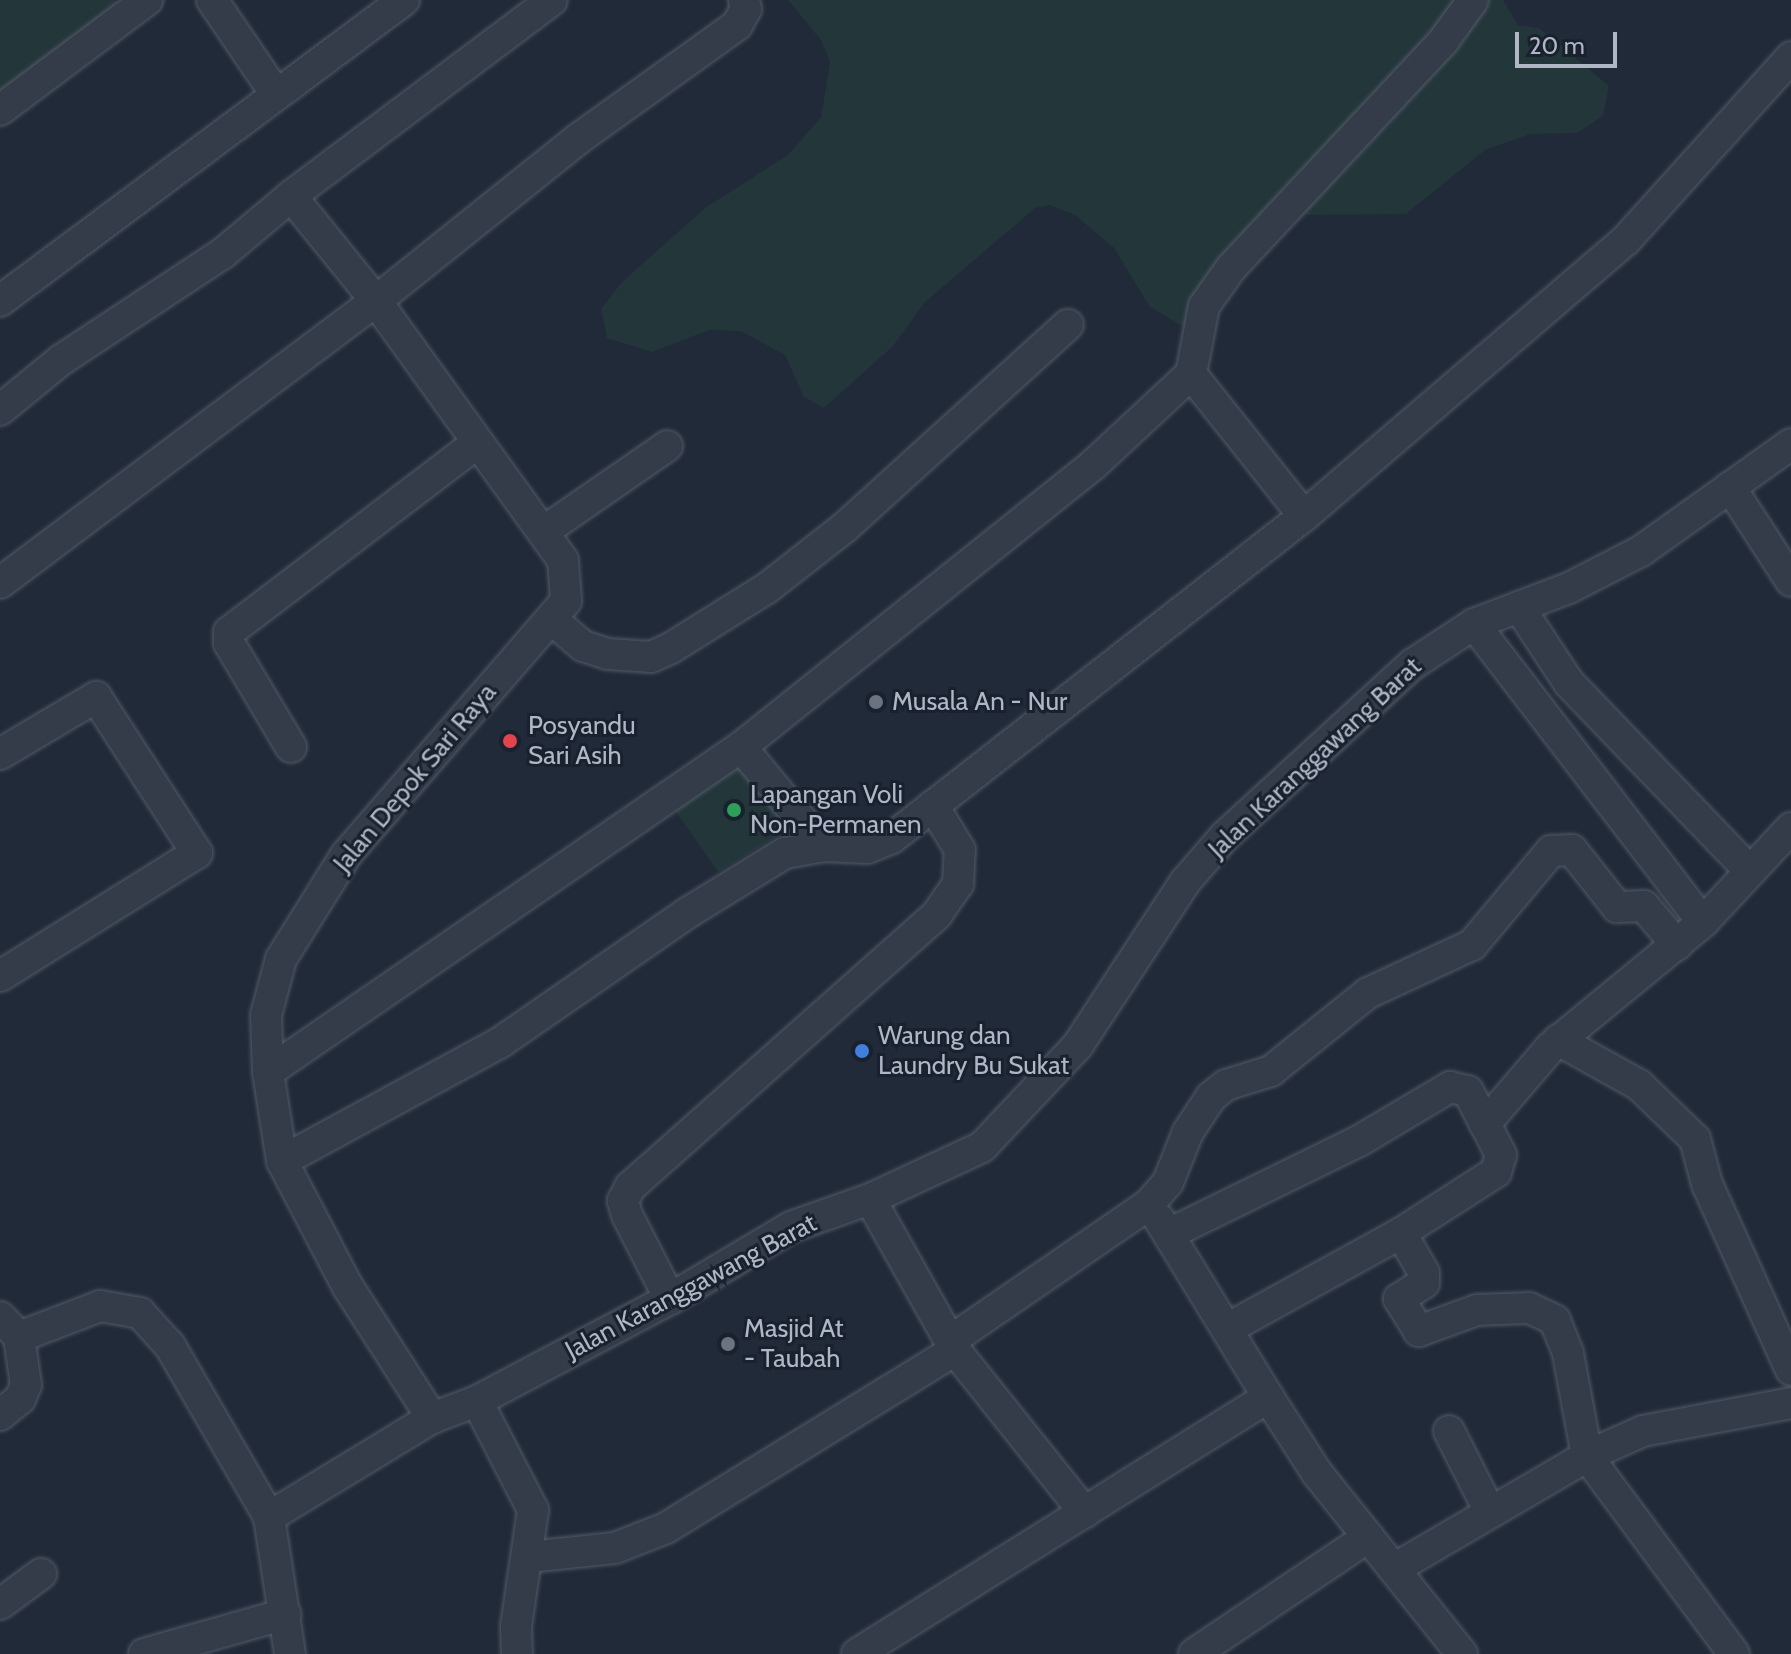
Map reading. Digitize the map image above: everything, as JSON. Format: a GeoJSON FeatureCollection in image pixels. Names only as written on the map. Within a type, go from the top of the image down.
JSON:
{"type":"FeatureCollection","features":[{"type":"Feature","properties":{"kind":"street"},"geometry":{"type":"LineString","coordinates":[[0,110],[147,0]]}},
{"type":"Feature","properties":{"kind":"street"},"geometry":{"type":"LineString","coordinates":[[212,0],[276,94]]}},
{"type":"Feature","properties":{"kind":"street"},"geometry":{"type":"LineString","coordinates":[[0,301],[404,0]]}},
{"type":"Feature","properties":{"kind":"street"},"geometry":{"type":"LineString","coordinates":[[0,410],[61,360],[222,254],[291,196],[552,0]]}},
{"type":"Feature","properties":{"kind":"street"},"geometry":{"type":"LineString","coordinates":[[0,583],[376,301],[578,139],[737,25],[746,9],[744,0]]}},
{"type":"Feature","properties":{"kind":"street"},"geometry":{"type":"LineString","coordinates":[[268,1072],[741,747],[1081,475],[1191,374],[1204,306],[1231,268],[1444,40],[1473,0]]}},
{"type":"Feature","properties":{"kind":"street"},"geometry":{"type":"LineString","coordinates":[[282,1161],[501,1042],[689,912],[785,853],[823,846],[848,850],[884,842],[1304,516],[1625,241],[1791,57]]}},
{"type":"Feature","properties":{"kind":"street","name":"Jalan Depok Sari Raya"},"geometry":{"type":"LineString","coordinates":[[291,196],[376,301],[476,444],[563,560],[566,601],[346,855],[281,959],[266,1015],[268,1072],[282,1161],[348,1287],[432,1418]]}},
{"type":"Feature","properties":{"kind":"street"},"geometry":{"type":"LineString","coordinates":[[551,619],[583,646],[608,654],[651,657],[671,648],[767,588],[845,527],[1068,325]]}},
{"type":"Feature","properties":{"kind":"street"},"geometry":{"type":"LineString","coordinates":[[1191,374],[1304,516]]}},
{"type":"Feature","properties":{"kind":"street"},"geometry":{"type":"LineString","coordinates":[[291,747],[229,643],[229,632],[476,444]]}},
{"type":"Feature","properties":{"kind":"street","name":"Jalan Karanggawang Barat"},"geometry":{"type":"LineString","coordinates":[[269,1517],[432,1418],[477,1401],[670,1299],[791,1227],[870,1199],[982,1147],[1078,1045],[1185,882],[1225,836],[1413,664],[1474,624],[1519,607],[1641,551],[1791,444]]}},
{"type":"Feature","properties":{"kind":"street"},"geometry":{"type":"LineString","coordinates":[[543,532],[667,446]]}},
{"type":"Feature","properties":{"kind":"street"},"geometry":{"type":"LineString","coordinates":[[1730,487],[1791,581]]}},
{"type":"Feature","properties":{"kind":"street"},"geometry":{"type":"LineString","coordinates":[[1519,607],[1569,683],[1750,871]]}},
{"type":"Feature","properties":{"kind":"street"},"geometry":{"type":"LineString","coordinates":[[1474,624],[1703,922]]}},
{"type":"Feature","properties":{"kind":"street"},"geometry":{"type":"LineString","coordinates":[[0,754],[96,697],[197,853],[0,976]]}},
{"type":"Feature","properties":{"kind":"street"},"geometry":{"type":"LineString","coordinates":[[741,747],[823,846]]}},
{"type":"Feature","properties":{"kind":"street"},"geometry":{"type":"LineString","coordinates":[[670,1299],[627,1215],[623,1201],[630,1187],[889,961],[958,884],[960,850],[933,806]]}},
{"type":"Feature","properties":{"kind":"street"},"geometry":{"type":"LineString","coordinates":[[1485,1124],[1558,1040],[1703,922],[1791,828]]}},
{"type":"Feature","properties":{"kind":"street"},"geometry":{"type":"LineString","coordinates":[[529,1557],[615,1548],[666,1528],[953,1345],[1149,1204],[1168,1182],[1188,1132],[1211,1097],[1235,1081],[1271,1071],[1368,993],[1472,945],[1551,851],[1572,850],[1617,907],[1644,906],[1677,945]]}},
{"type":"Feature","properties":{"kind":"street"},"geometry":{"type":"LineString","coordinates":[[1558,1040],[1639,1085],[1695,1139],[1707,1184],[1791,1370]]}},
{"type":"Feature","properties":{"kind":"street"},"geometry":{"type":"LineString","coordinates":[[1169,1234],[1359,1141],[1450,1087],[1468,1091],[1501,1155],[1500,1167],[1401,1233],[1227,1329]]}},
{"type":"Feature","properties":{"kind":"street"},"geometry":{"type":"LineString","coordinates":[[870,1199],[953,1345],[1085,1513]]}},
{"type":"Feature","properties":{"kind":"street"},"geometry":{"type":"LineString","coordinates":[[1149,1204],[1317,1473],[1462,1654]]}},
{"type":"Feature","properties":{"kind":"street"},"geometry":{"type":"LineString","coordinates":[[1401,1233],[1424,1273],[1424,1283],[1399,1299],[1419,1331],[1477,1310],[1529,1308],[1551,1315],[1568,1353],[1587,1456],[1734,1654]]}},
{"type":"Feature","properties":{"kind":"street"},"geometry":{"type":"LineString","coordinates":[[0,1415],[20,1399],[26,1385],[9,1327],[100,1306],[140,1313],[170,1346],[269,1517],[290,1654]]}},
{"type":"Feature","properties":{"kind":"street"},"geometry":{"type":"LineString","coordinates":[[857,1654],[1268,1397]]}},
{"type":"Feature","properties":{"kind":"street"},"geometry":{"type":"LineString","coordinates":[[477,1401],[533,1510],[529,1557],[516,1627],[517,1654]]}},
{"type":"Feature","properties":{"kind":"street"},"geometry":{"type":"LineString","coordinates":[[1394,1569],[1587,1456],[1643,1431],[1791,1403]]}},
{"type":"Feature","properties":{"kind":"street"},"geometry":{"type":"LineString","coordinates":[[1449,1431],[1490,1512]]}},
{"type":"Feature","properties":{"kind":"street"},"geometry":{"type":"LineString","coordinates":[[1194,1654],[1368,1537]]}},
{"type":"Feature","properties":{"kind":"street"},"geometry":{"type":"LineString","coordinates":[[0,1604],[41,1574]]}},
{"type":"Feature","properties":{"kind":"street"},"geometry":{"type":"LineString","coordinates":[[144,1654],[285,1614]]}},
{"type":"Feature","properties":{"kind":"green space"},"geometry":{"type":"Polygon","coordinates":[[[0,0],[115,0],[116,4],[0,103],[0,0]]]}},
{"type":"Feature","properties":{"kind":"green space"},"geometry":{"type":"Polygon","coordinates":[[[788,0],[1503,0],[1518,25],[1539,28],[1609,86],[1603,116],[1577,133],[1530,134],[1485,150],[1406,214],[1295,215],[1189,330],[1150,307],[1114,248],[1075,215],[1050,205],[1035,208],[924,303],[893,346],[824,408],[804,397],[785,355],[741,331],[709,330],[652,352],[607,338],[601,309],[622,282],[705,208],[788,155],[821,117],[830,62],[821,40],[788,0]]]}},
{"type":"Feature","properties":{"kind":"green space","name":"Lapangan Voli Non-Permanen"},"geometry":{"type":"Polygon","coordinates":[[[741,747],[802,822],[718,872],[667,799],[741,747]]]}},
{"type":"Feature","properties":{"kind":"place","name":"Musala An - Nur"},"geometry":{"type":"Point","coordinates":[876,702]}},
{"type":"Feature","properties":{"kind":"place","name":"Posyandu Sari Asih"},"geometry":{"type":"Point","coordinates":[510,741]}},
{"type":"Feature","properties":{"kind":"place","name":"Lapangan Voli Non-Permanen"},"geometry":{"type":"Point","coordinates":[734,810]}},
{"type":"Feature","properties":{"kind":"place","name":"Warung dan Laundry Bu Sukat"},"geometry":{"type":"Point","coordinates":[862,1051]}},
{"type":"Feature","properties":{"kind":"place","name":"Masjid At - Taubah"},"geometry":{"type":"Point","coordinates":[728,1344]}}]}
